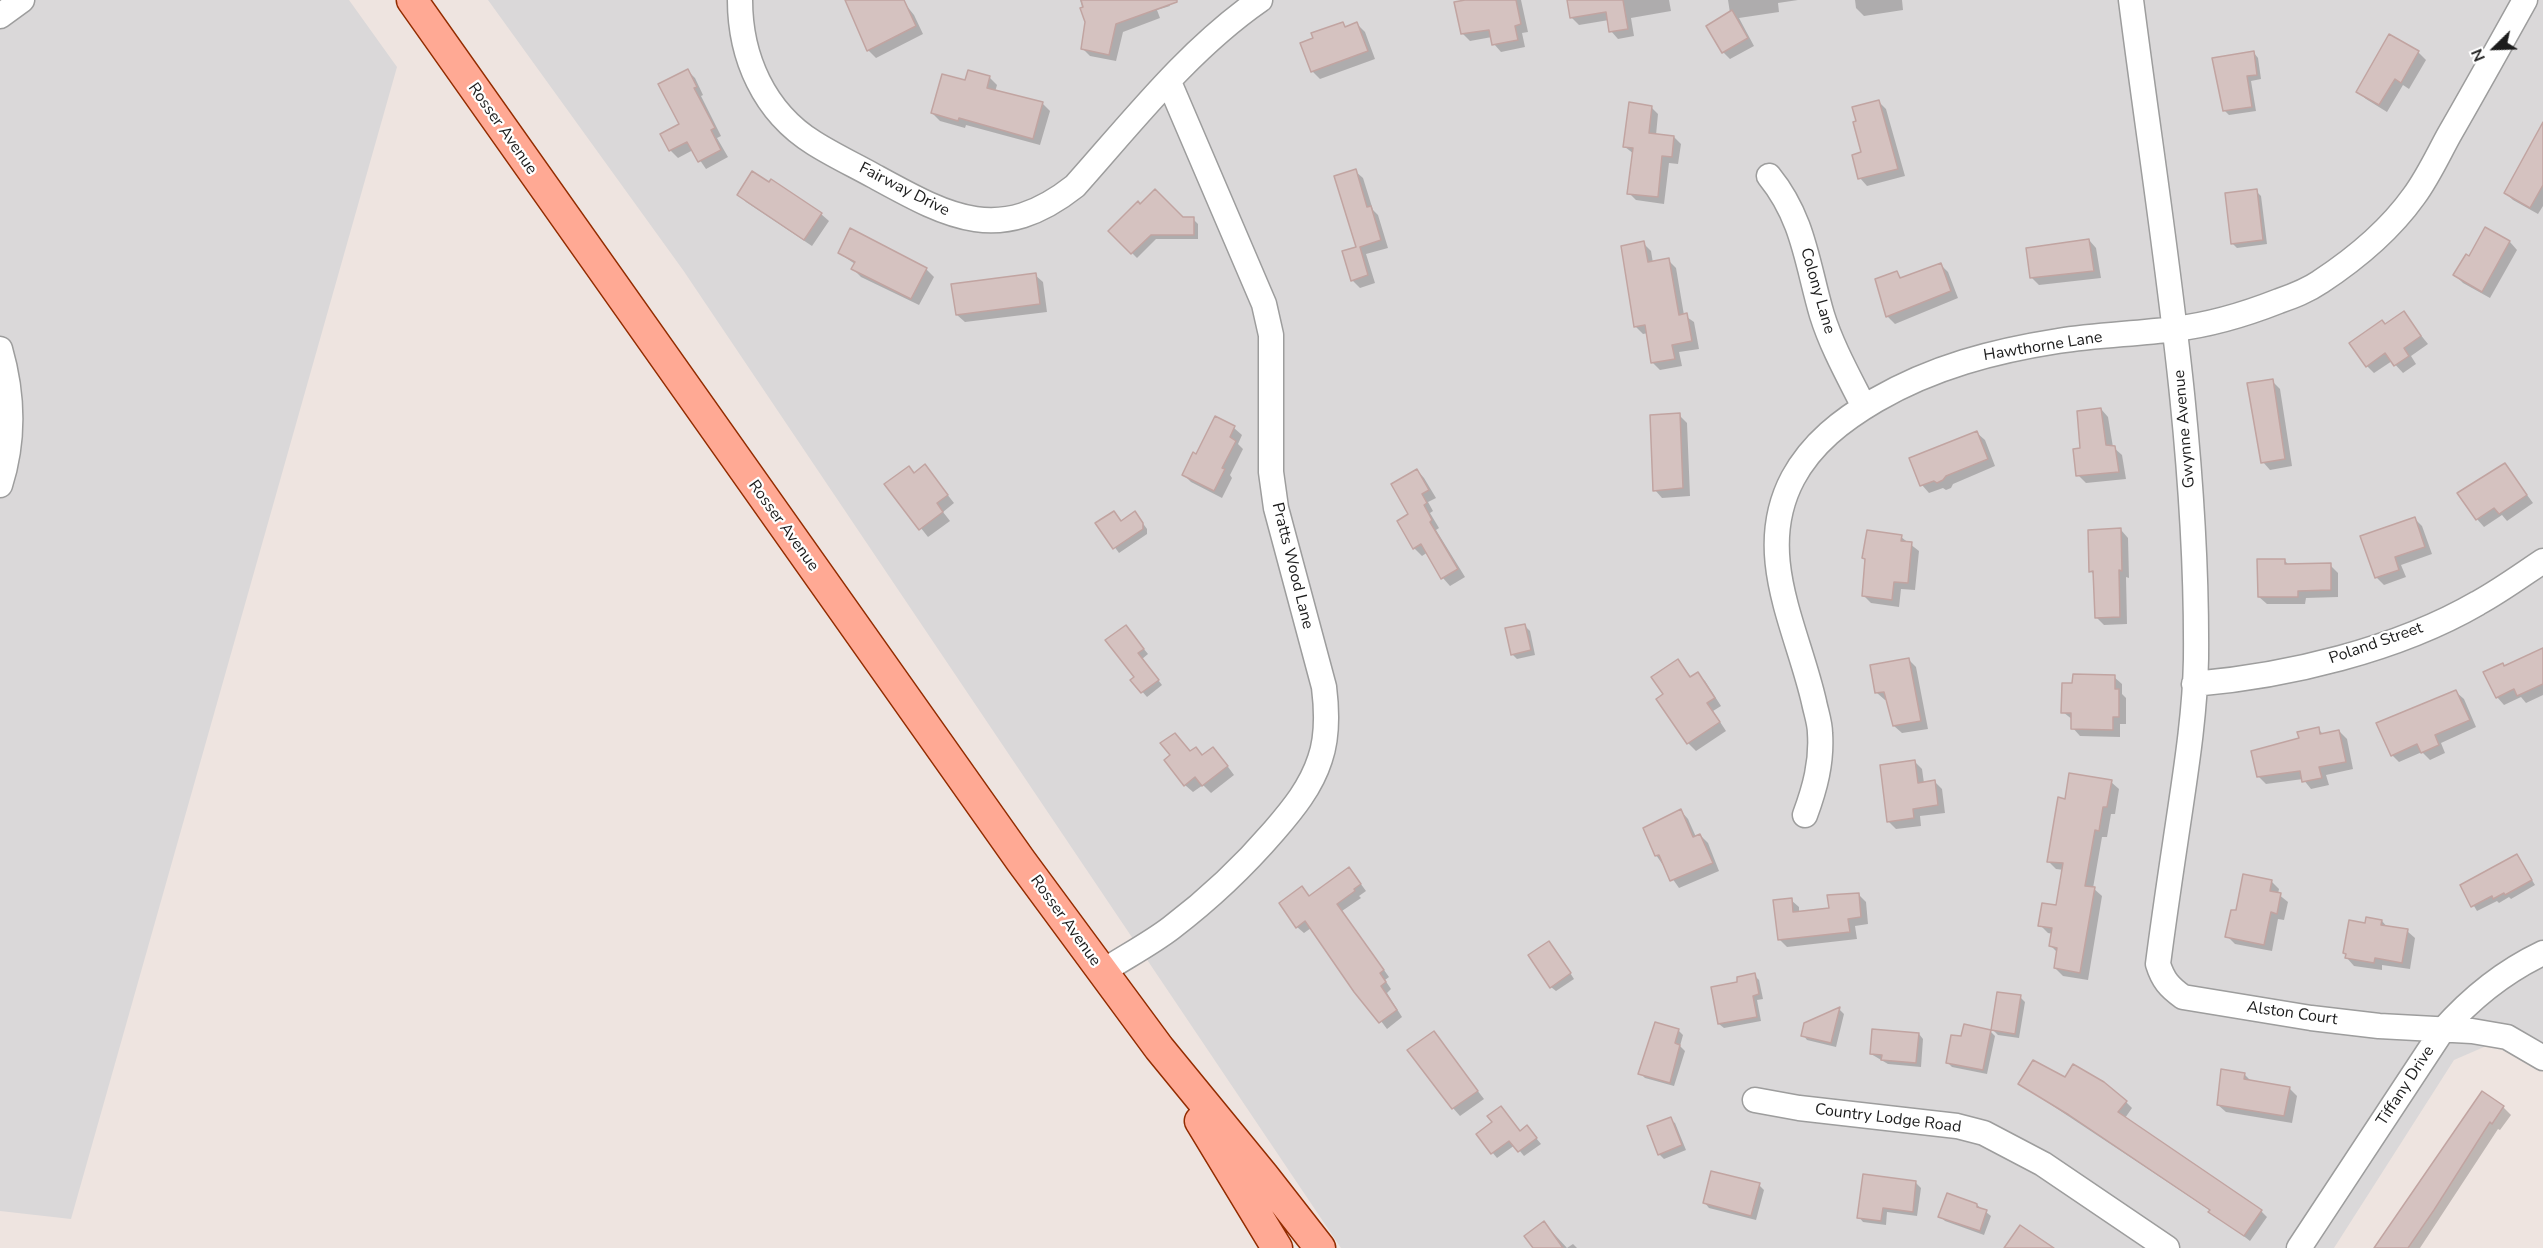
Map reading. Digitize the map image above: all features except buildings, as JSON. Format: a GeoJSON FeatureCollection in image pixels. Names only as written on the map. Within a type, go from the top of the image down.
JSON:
{"type":"FeatureCollection","features":[{"type":"Feature","properties":{"kind":"main road","name":"Rosser Avenue"},"geometry":{"type":"LineString","coordinates":[[412,0],[540,184],[1102,972],[1159,1048],[1320,1248]]}},
{"type":"Feature","properties":{"kind":"main road","name":"Rosser Avenue"},"geometry":{"type":"LineString","coordinates":[[1159,1048],[1174,1079],[1277,1248]]}},
{"type":"Feature","properties":{"kind":"street"},"geometry":{"type":"LineString","coordinates":[[0,16],[22,0]]}},
{"type":"Feature","properties":{"kind":"street","name":"Fairway Drive"},"geometry":{"type":"LineString","coordinates":[[740,0],[740,25],[744,46],[755,77],[770,102],[790,124],[813,143],[932,208],[958,217],[985,221],[1012,219],[1036,212],[1054,202],[1074,186],[1205,44],[1233,19],[1260,0]]}},
{"type":"Feature","properties":{"kind":"street","name":"Gwynne Avenue"},"geometry":{"type":"LineString","coordinates":[[2131,0],[2191,475],[2194,684],[2186,771],[2172,861]]}},
{"type":"Feature","properties":{"kind":"street","name":"Hawthorne Lane"},"geometry":{"type":"LineString","coordinates":[[1805,815],[1817,776],[1820,731],[1806,667],[1782,592],[1776,554],[1776,532],[1786,495],[1808,454],[1816,444],[1864,407],[1903,385],[1943,368],[1981,356],[2059,341],[2174,329],[2259,309],[2304,292],[2352,260],[2389,226],[2415,195],[2525,0]]}},
{"type":"Feature","properties":{"kind":"street","name":"Pratts Wood Lane"},"geometry":{"type":"LineString","coordinates":[[1102,972],[1170,929],[1212,896],[1251,858],[1286,818],[1311,783],[1326,736],[1327,709],[1324,687],[1276,508],[1271,472],[1270,334],[1264,304],[1168,82]]}},
{"type":"Feature","properties":{"kind":"street","name":"Colony Lane"},"geometry":{"type":"LineString","coordinates":[[1769,176],[1785,195],[1796,217],[1832,344],[1864,407]]}},
{"type":"Feature","properties":{"kind":"street"},"geometry":{"type":"LineString","coordinates":[[0,349],[9,400],[11,429],[7,464],[0,485]]}},
{"type":"Feature","properties":{"kind":"street","name":"Poland Street"},"geometry":{"type":"LineString","coordinates":[[2194,684],[2295,670],[2366,650],[2436,624],[2476,604],[2543,561]]}},
{"type":"Feature","properties":{"kind":"street","name":"Alston Court"},"geometry":{"type":"LineString","coordinates":[[2172,861],[2158,964],[2162,977],[2169,987],[2183,997],[2311,1018],[2442,1031],[2472,1031],[2507,1037],[2543,1059]]}},
{"type":"Feature","properties":{"kind":"street","name":"Tiffany Drive"},"geometry":{"type":"LineString","coordinates":[[2299,1248],[2442,1031],[2464,1006],[2486,987],[2526,961],[2543,953]]}},
{"type":"Feature","properties":{"kind":"street","name":"Country Lodge Road"},"geometry":{"type":"LineString","coordinates":[[1755,1100],[1799,1108],[1957,1126],[1984,1133],[2043,1164],[2167,1248]]}},
{"type":"Feature","properties":{"kind":"shaded area"},"geometry":{"type":"Polygon","coordinates":[[[0,0],[349,0],[397,67],[71,1219],[0,1211],[0,0]]]}},
{"type":"Feature","properties":{"kind":"shaded area"},"geometry":{"type":"Polygon","coordinates":[[[488,0],[2543,0],[2543,1069],[2507,1037],[2454,1060],[2334,1248],[1341,1248],[683,270],[488,0]]]}}]}
